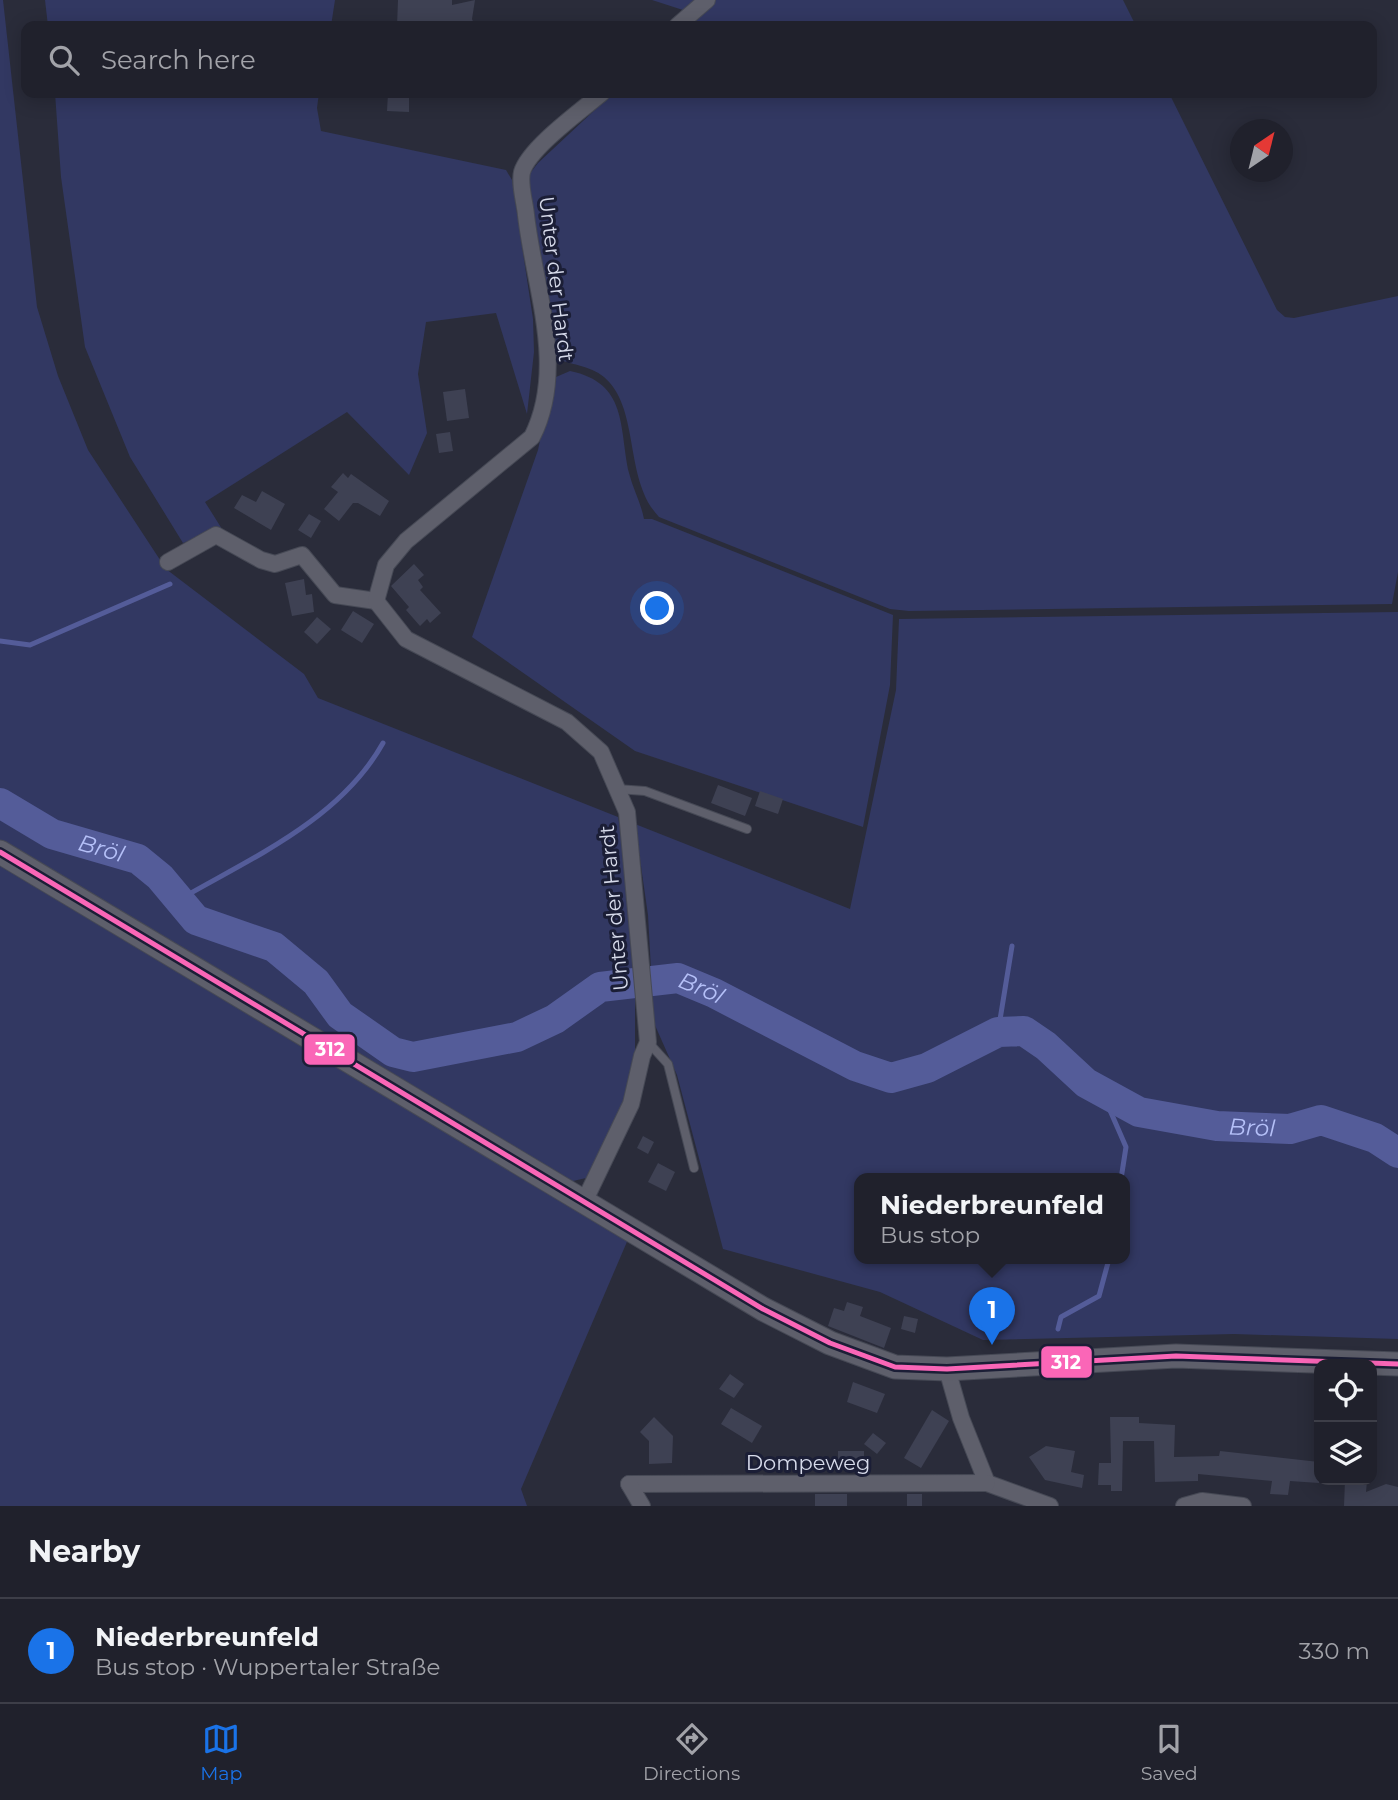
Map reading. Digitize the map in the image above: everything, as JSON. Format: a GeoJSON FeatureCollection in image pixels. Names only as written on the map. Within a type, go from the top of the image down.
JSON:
{"type":"FeatureCollection","features":[{"type":"Feature","properties":{"kind":"main road"},"geometry":{"type":"LineString","coordinates":[[0,852],[763,1309],[830,1343],[895,1367],[947,1369],[1176,1356],[1398,1364]]}},
{"type":"Feature","properties":{"kind":"street"},"geometry":{"type":"LineString","coordinates":[[683,21],[707,0]]}},
{"type":"Feature","properties":{"kind":"street","name":"Unter der Hardt"},"geometry":{"type":"LineString","coordinates":[[584,1202],[631,1104],[648,1042],[627,812],[601,752],[567,722],[406,639],[376,601],[386,565],[406,541],[532,437],[543,415],[548,364],[522,173],[535,152],[596,98]]}},
{"type":"Feature","properties":{"kind":"street"},"geometry":{"type":"LineString","coordinates":[[168,562],[216,535],[275,564],[302,555],[335,596],[376,601]]}},
{"type":"Feature","properties":{"kind":"street"},"geometry":{"type":"LineString","coordinates":[[947,1369],[961,1418],[987,1483],[1050,1506]]}},
{"type":"Feature","properties":{"kind":"street","name":"Dompeweg"},"geometry":{"type":"LineString","coordinates":[[642,1506],[629,1484],[987,1483]]}},
{"type":"Feature","properties":{"kind":"street"},"geometry":{"type":"LineString","coordinates":[[1184,1506],[1202,1501],[1243,1506]]}},
{"type":"Feature","properties":{"kind":"lane"},"geometry":{"type":"LineString","coordinates":[[617,789],[645,791],[747,829]]}},
{"type":"Feature","properties":{"kind":"lane"},"geometry":{"type":"LineString","coordinates":[[648,1042],[668,1065],[694,1168]]}},
{"type":"Feature","properties":{"kind":"shaded area"},"geometry":{"type":"Polygon","coordinates":[[[0,0],[3,0],[37,307],[58,376],[88,450],[166,569],[304,674],[318,698],[618,817],[628,873],[635,979],[635,1063],[624,1103],[586,1178],[573,1181],[557,1177],[0,841],[0,0]]]}},
{"type":"Feature","properties":{"kind":"shaded area"},"geometry":{"type":"Polygon","coordinates":[[[45,0],[335,0],[332,21],[47,21],[45,0]]]}},
{"type":"Feature","properties":{"kind":"shaded area"},"geometry":{"type":"Polygon","coordinates":[[[652,0],[697,0],[686,11],[652,0]]]}},
{"type":"Feature","properties":{"kind":"shaded area"},"geometry":{"type":"Polygon","coordinates":[[[713,0],[1123,0],[1134,21],[690,21],[713,0]]]}},
{"type":"Feature","properties":{"kind":"shaded area"},"geometry":{"type":"Polygon","coordinates":[[[55,98],[318,98],[317,108],[321,131],[506,170],[512,180],[533,319],[534,352],[527,414],[496,313],[426,322],[418,374],[427,433],[409,475],[347,412],[205,502],[222,529],[183,543],[130,457],[85,347],[61,177],[55,98]]]}},
{"type":"Feature","properties":{"kind":"shaded area"},"geometry":{"type":"Polygon","coordinates":[[[608,98],[1171,98],[1277,310],[1285,317],[1294,318],[1398,296],[1398,572],[1392,604],[909,611],[890,609],[659,517],[640,484],[628,425],[616,391],[598,373],[553,357],[528,192],[528,176],[538,163],[608,98]]]}},
{"type":"Feature","properties":{"kind":"shaded area"},"geometry":{"type":"Polygon","coordinates":[[[570,371],[589,377],[612,396],[618,409],[629,473],[644,519],[652,519],[893,615],[890,685],[863,827],[635,751],[472,637],[538,450],[551,387],[556,377],[570,371]]]}},
{"type":"Feature","properties":{"kind":"shaded area"},"geometry":{"type":"Polygon","coordinates":[[[1398,612],[1398,1339],[1234,1334],[983,1340],[880,1292],[723,1249],[677,1075],[654,1023],[648,915],[635,824],[850,909],[896,690],[899,619],[1398,612]]]}},
{"type":"Feature","properties":{"kind":"shaded area"},"geometry":{"type":"Polygon","coordinates":[[[0,863],[287,1038],[629,1237],[521,1489],[527,1506],[0,1506],[0,863]]]}},
{"type":"Feature","properties":{"kind":"building"},"geometry":{"type":"Polygon","coordinates":[[[398,0],[452,0],[452,5],[475,0],[473,21],[397,21],[398,0]]]}},
{"type":"Feature","properties":{"kind":"building"},"geometry":{"type":"Polygon","coordinates":[[[388,98],[409,98],[409,112],[387,111],[388,98]]]}},
{"type":"Feature","properties":{"kind":"building"},"geometry":{"type":"Polygon","coordinates":[[[465,389],[469,418],[447,421],[443,392],[465,389]]]}},
{"type":"Feature","properties":{"kind":"building"},"geometry":{"type":"Polygon","coordinates":[[[450,432],[453,451],[439,453],[436,434],[450,432]]]}},
{"type":"Feature","properties":{"kind":"building"},"geometry":{"type":"Polygon","coordinates":[[[343,473],[348,478],[351,474],[389,501],[380,516],[358,503],[353,503],[339,521],[324,509],[338,492],[331,487],[343,473]]]}},
{"type":"Feature","properties":{"kind":"building"},"geometry":{"type":"Polygon","coordinates":[[[262,491],[285,504],[271,530],[234,508],[242,495],[256,502],[262,491]]]}},
{"type":"Feature","properties":{"kind":"building"},"geometry":{"type":"Polygon","coordinates":[[[309,514],[321,521],[311,538],[298,530],[309,514]]]}},
{"type":"Feature","properties":{"kind":"building"},"geometry":{"type":"Polygon","coordinates":[[[414,564],[424,575],[418,580],[423,587],[420,590],[441,613],[430,623],[427,619],[420,626],[406,610],[409,607],[391,586],[414,564]]]}},
{"type":"Feature","properties":{"kind":"building"},"geometry":{"type":"Polygon","coordinates":[[[304,579],[306,595],[312,594],[314,612],[292,616],[285,583],[304,579]]]}},
{"type":"Feature","properties":{"kind":"building"},"geometry":{"type":"Polygon","coordinates":[[[353,611],[374,624],[362,643],[341,630],[353,611]]]}},
{"type":"Feature","properties":{"kind":"building"},"geometry":{"type":"Polygon","coordinates":[[[317,617],[331,629],[317,644],[304,632],[317,617]]]}},
{"type":"Feature","properties":{"kind":"building"},"geometry":{"type":"Polygon","coordinates":[[[718,785],[752,798],[745,816],[711,803],[718,785]]]}},
{"type":"Feature","properties":{"kind":"building"},"geometry":{"type":"Polygon","coordinates":[[[760,791],[783,799],[778,814],[755,806],[760,791]]]}},
{"type":"Feature","properties":{"kind":"building"},"geometry":{"type":"Polygon","coordinates":[[[643,1136],[654,1142],[648,1154],[637,1148],[643,1136]]]}},
{"type":"Feature","properties":{"kind":"building"},"geometry":{"type":"Polygon","coordinates":[[[658,1163],[675,1172],[666,1191],[648,1182],[658,1163]]]}},
{"type":"Feature","properties":{"kind":"building"},"geometry":{"type":"Polygon","coordinates":[[[847,1302],[863,1307],[860,1316],[891,1328],[884,1348],[828,1326],[834,1308],[844,1311],[847,1302]]]}},
{"type":"Feature","properties":{"kind":"building"},"geometry":{"type":"Polygon","coordinates":[[[904,1316],[918,1319],[915,1333],[901,1329],[904,1316]]]}},
{"type":"Feature","properties":{"kind":"building"},"geometry":{"type":"Polygon","coordinates":[[[730,1374],[744,1384],[734,1398],[719,1389],[730,1374]]]}},
{"type":"Feature","properties":{"kind":"building"},"geometry":{"type":"Polygon","coordinates":[[[853,1382],[885,1394],[877,1413],[847,1402],[853,1382]]]}},
{"type":"Feature","properties":{"kind":"building"},"geometry":{"type":"Polygon","coordinates":[[[731,1408],[762,1426],[752,1443],[721,1424],[731,1408]]]}},
{"type":"Feature","properties":{"kind":"building"},"geometry":{"type":"Polygon","coordinates":[[[932,1410],[949,1421],[921,1468],[904,1458],[932,1410]]]}},
{"type":"Feature","properties":{"kind":"building"},"geometry":{"type":"Polygon","coordinates":[[[654,1417],[673,1436],[672,1463],[649,1464],[649,1441],[640,1432],[654,1417]]]}},
{"type":"Feature","properties":{"kind":"building"},"geometry":{"type":"Polygon","coordinates":[[[1110,1417],[1139,1417],[1139,1423],[1175,1425],[1174,1457],[1219,1456],[1220,1451],[1314,1461],[1314,1483],[1290,1481],[1288,1495],[1270,1494],[1272,1481],[1198,1474],[1198,1481],[1155,1482],[1154,1441],[1123,1441],[1122,1491],[1111,1491],[1111,1485],[1098,1485],[1099,1463],[1111,1463],[1110,1417]]]}},
{"type":"Feature","properties":{"kind":"building"},"geometry":{"type":"Polygon","coordinates":[[[873,1433],[886,1443],[877,1454],[864,1444],[873,1433]]]}},
{"type":"Feature","properties":{"kind":"building"},"geometry":{"type":"Polygon","coordinates":[[[1046,1446],[1075,1451],[1071,1472],[1084,1475],[1082,1488],[1045,1480],[1029,1457],[1046,1446]]]}},
{"type":"Feature","properties":{"kind":"building"},"geometry":{"type":"Polygon","coordinates":[[[838,1451],[864,1451],[864,1469],[838,1469],[838,1451]]]}},
{"type":"Feature","properties":{"kind":"building"},"geometry":{"type":"Polygon","coordinates":[[[1386,1484],[1398,1487],[1398,1506],[1344,1506],[1345,1485],[1367,1485],[1366,1492],[1386,1484]]]}},
{"type":"Feature","properties":{"kind":"building"},"geometry":{"type":"Polygon","coordinates":[[[815,1494],[847,1494],[847,1506],[815,1506],[815,1494]]]}},
{"type":"Feature","properties":{"kind":"building"},"geometry":{"type":"Polygon","coordinates":[[[907,1494],[922,1494],[922,1506],[907,1506],[907,1494]]]}},
{"type":"Feature","properties":{"kind":"waterway"},"geometry":{"type":"LineString","coordinates":[[0,641],[30,645],[170,584]]}},
{"type":"Feature","properties":{"kind":"waterway"},"geometry":{"type":"LineString","coordinates":[[177,901],[292,835],[343,794],[365,770],[383,743]]}},
{"type":"Feature","properties":{"kind":"waterway","name":"Bröl"},"geometry":{"type":"LineString","coordinates":[[0,803],[52,834],[138,859],[160,877],[196,920],[274,947],[316,982],[340,1015],[393,1052],[413,1057],[517,1037],[555,1019],[600,987],[678,978],[714,993],[855,1066],[891,1078],[927,1068],[998,1032],[1024,1031],[1046,1046],[1086,1083],[1139,1112],[1217,1126],[1290,1129],[1321,1120],[1375,1138],[1398,1153]]}},
{"type":"Feature","properties":{"kind":"waterway"},"geometry":{"type":"LineString","coordinates":[[998,1032],[1012,946]]}},
{"type":"Feature","properties":{"kind":"waterway"},"geometry":{"type":"LineString","coordinates":[[1102,1092],[1126,1147],[1122,1173]]}},
{"type":"Feature","properties":{"kind":"waterway"},"geometry":{"type":"LineString","coordinates":[[1058,1329],[1061,1317],[1099,1296],[1108,1264]]}},
{"type":"Feature","properties":{"kind":"transit line","name":"312"},"geometry":{"type":"LineString","coordinates":[[0,852],[763,1309],[830,1343],[895,1367],[947,1369],[1176,1356],[1398,1364]]}},
{"type":"Feature","properties":{"kind":"place","name":"Niederbreunfeld"},"geometry":{"type":"Point","coordinates":[992,1345]}}]}
